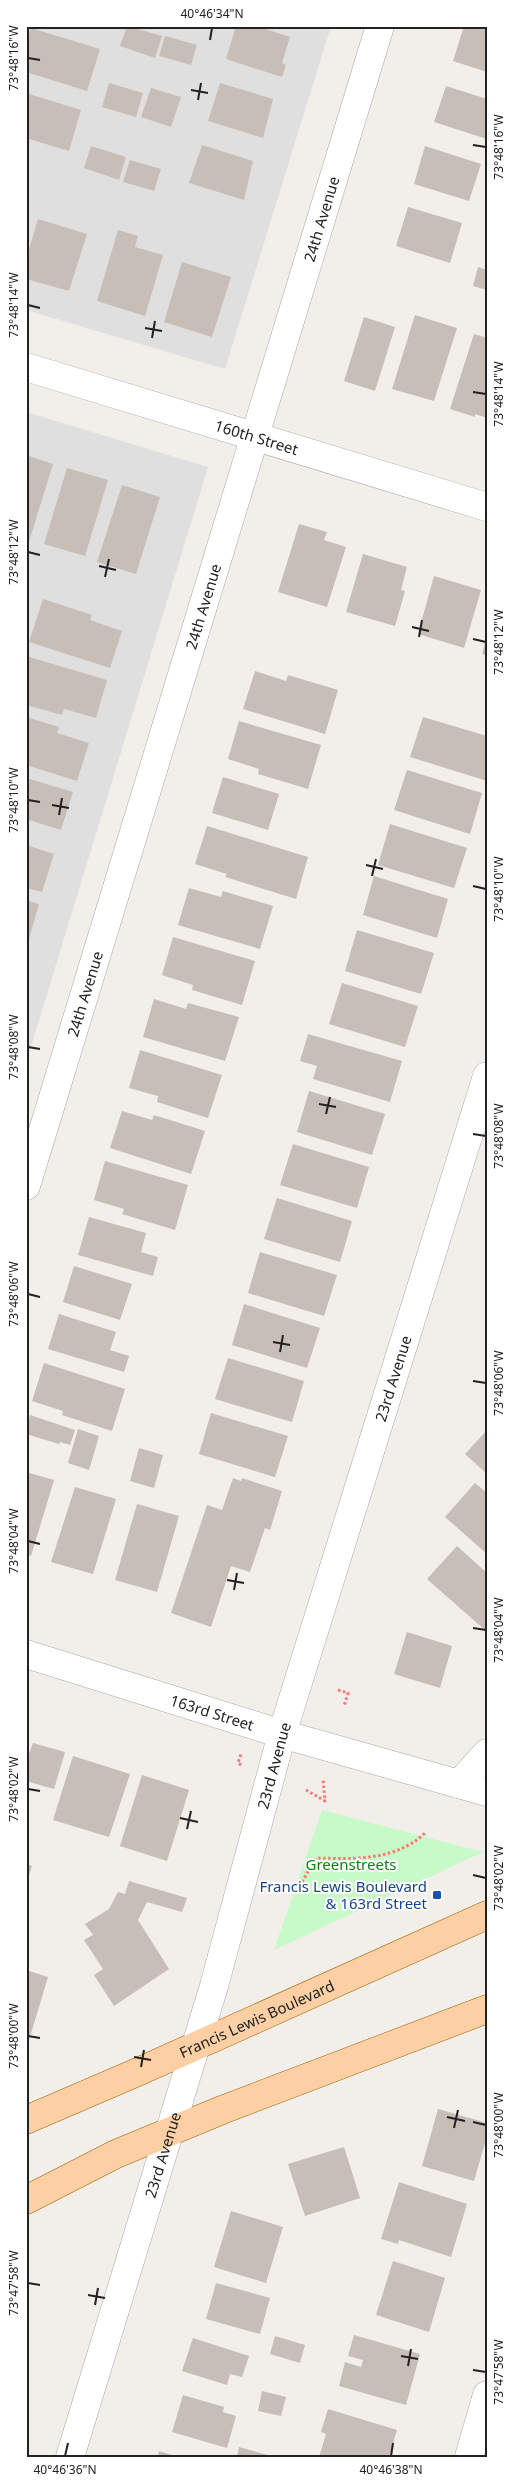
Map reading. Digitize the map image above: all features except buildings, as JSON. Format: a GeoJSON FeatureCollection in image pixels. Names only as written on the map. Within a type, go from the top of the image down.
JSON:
{"type":"FeatureCollection","features":[{"type":"Feature","properties":{"kind":"main road","name":"Francis Lewis Boulevard"},"geometry":{"type":"LineString","coordinates":[[26,2120],[487,1915]]}},
{"type":"Feature","properties":{"kind":"main road"},"geometry":{"type":"LineString","coordinates":[[26,2200],[116,2154],[487,2009]]}},
{"type":"Feature","properties":{"kind":"street","name":"24th Avenue"},"geometry":{"type":"LineString","coordinates":[[26,1186],[380,26]]}},
{"type":"Feature","properties":{"kind":"street","name":"160th Street"},"geometry":{"type":"LineString","coordinates":[[26,367],[487,507]]}},
{"type":"Feature","properties":{"kind":"street","name":"23rd Avenue"},"geometry":{"type":"LineString","coordinates":[[70,2457],[196,2046],[282,1734],[487,1076]]}},
{"type":"Feature","properties":{"kind":"street","name":"163rd Street"},"geometry":{"type":"LineString","coordinates":[[26,1654],[282,1734],[487,1792]]}},
{"type":"Feature","properties":{"kind":"street"},"geometry":{"type":"LineString","coordinates":[[459,1784],[487,1753]]}},
{"type":"Feature","properties":{"kind":"street"},"geometry":{"type":"LineString","coordinates":[[468,2457],[487,2395]]}},
{"type":"Feature","properties":{"kind":"path"},"geometry":{"type":"LineString","coordinates":[[338,1690],[348,1693],[344,1706]]}},
{"type":"Feature","properties":{"kind":"path"},"geometry":{"type":"LineString","coordinates":[[306,1790],[325,1801],[323,1778]]}},
{"type":"Feature","properties":{"kind":"path"},"geometry":{"type":"LineString","coordinates":[[302,1882],[316,1858],[366,1860],[412,1845],[425,1833]]}},
{"type":"Feature","properties":{"kind":"shaded area"},"geometry":{"type":"Polygon","coordinates":[[[26,26],[331,26],[225,369],[26,310],[26,26]]]}},
{"type":"Feature","properties":{"kind":"shaded area"},"geometry":{"type":"Polygon","coordinates":[[[26,412],[208,467],[26,1063],[26,412]]]}},
{"type":"Feature","properties":{"kind":"green space","name":"Greenstreets"},"geometry":{"type":"Polygon","coordinates":[[[322,1810],[483,1852],[274,1950],[322,1810]]]}},
{"type":"Feature","properties":{"kind":"place","name":"Francis Lewis Boulevard & 163rd Street"},"geometry":{"type":"Point","coordinates":[437,1895]}}]}
